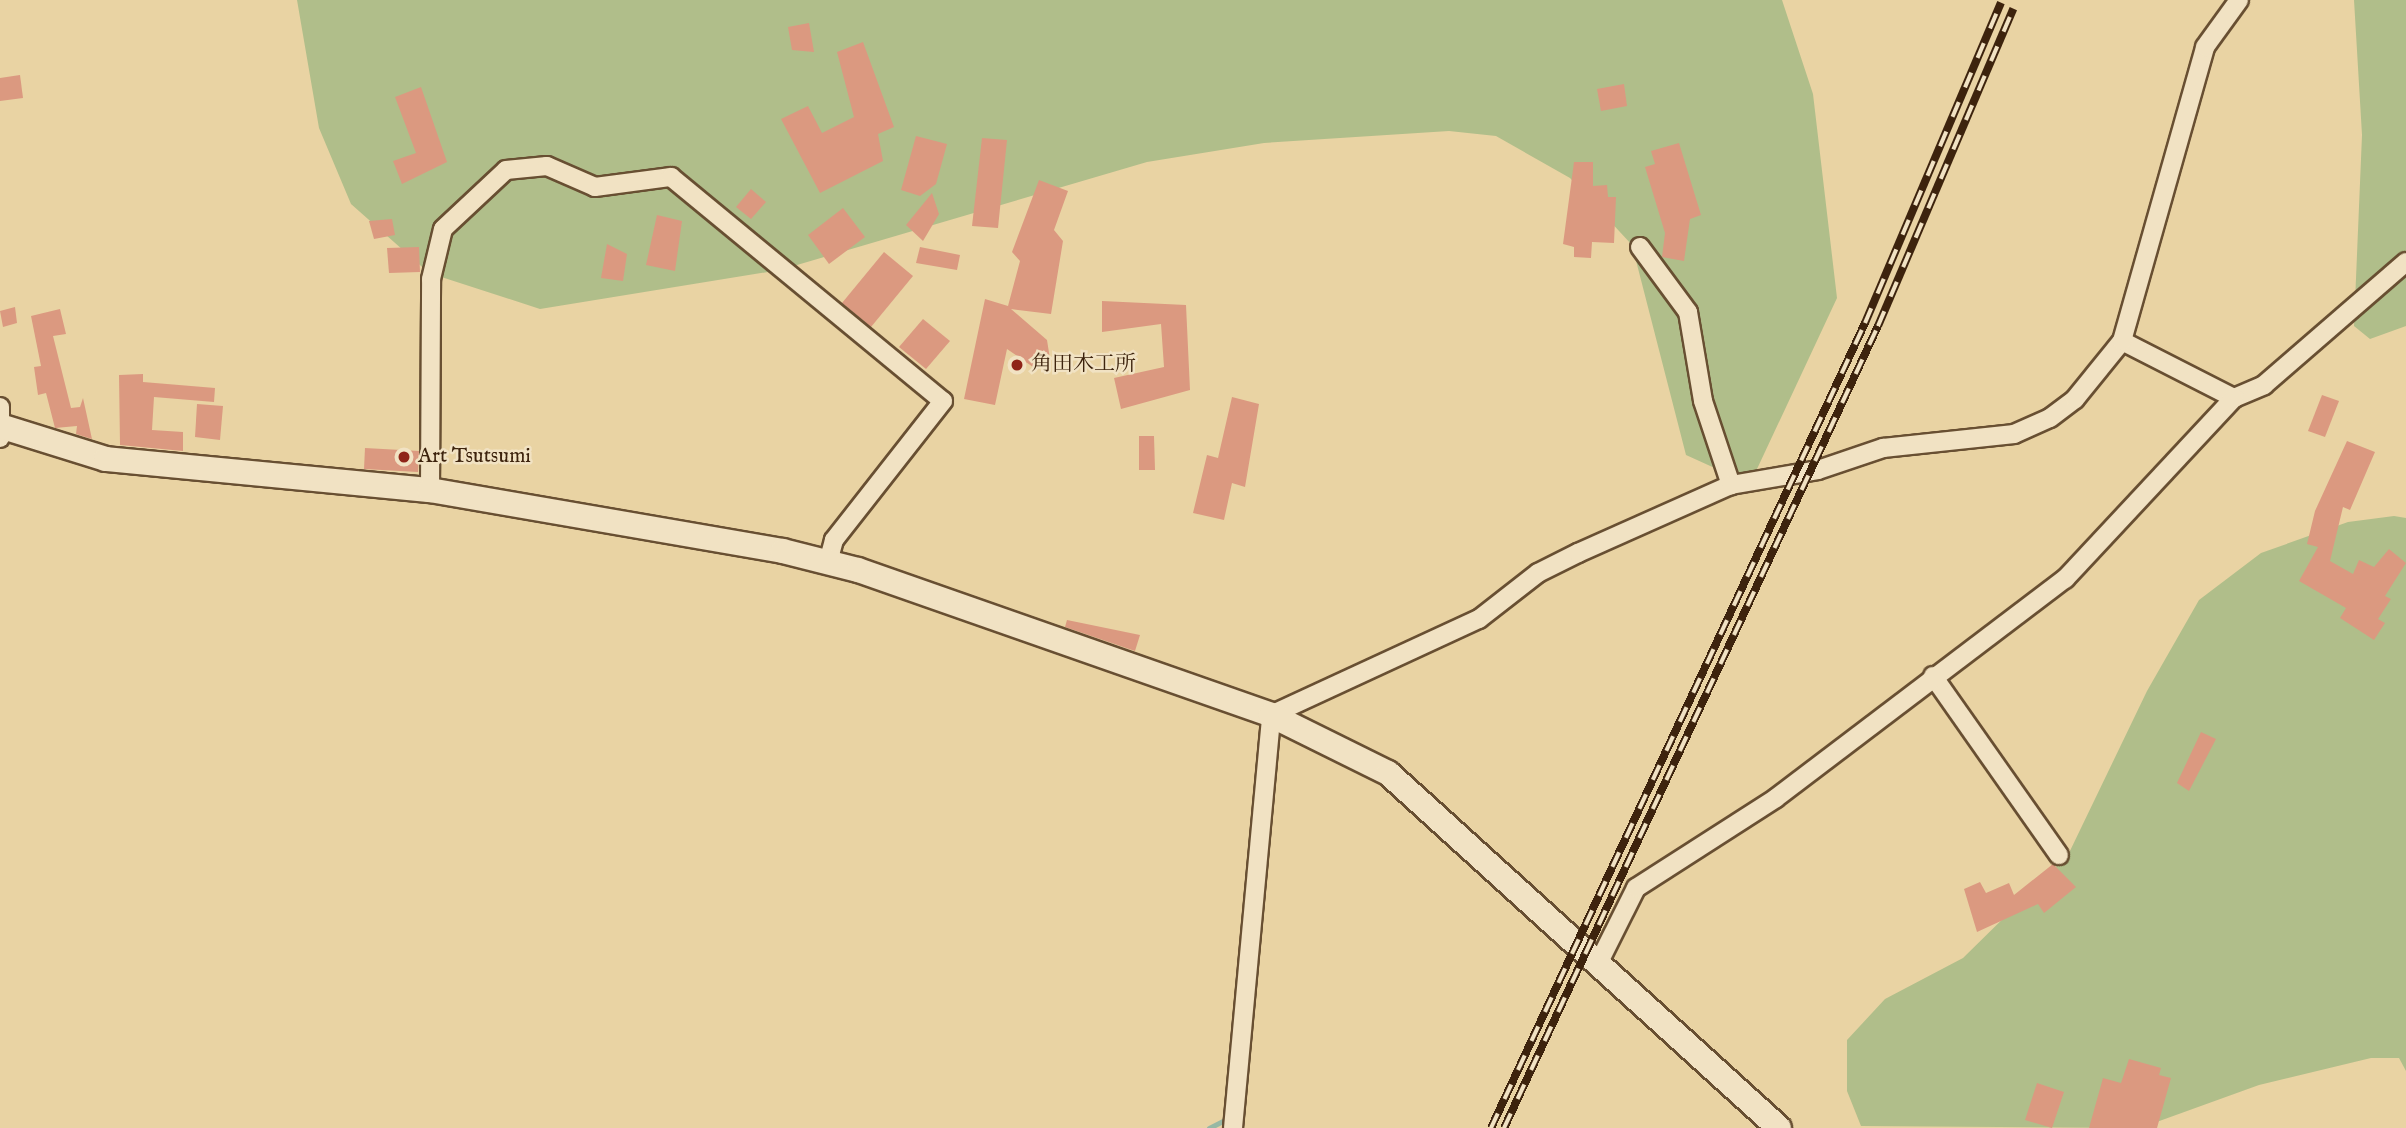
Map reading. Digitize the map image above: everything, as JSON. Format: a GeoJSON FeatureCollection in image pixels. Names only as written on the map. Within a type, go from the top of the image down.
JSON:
{"type":"FeatureCollection","features":[{"type":"Feature","properties":{"kind":"street"},"geometry":{"type":"LineString","coordinates":[[1271,715],[1479,619],[1538,573],[1577,553],[1731,485],[1818,470],[1883,448],[2014,434],[2075,399],[2122,341],[2205,47],[2239,0]]}},
{"type":"Feature","properties":{"kind":"street"},"geometry":{"type":"LineString","coordinates":[[430,490],[431,279],[443,229],[506,170],[547,166],[595,187],[671,177],[943,401],[834,540],[828,563]]}},
{"type":"Feature","properties":{"kind":"street"},"geometry":{"type":"LineString","coordinates":[[1640,247],[1688,312],[1703,401],[1731,485]]}},
{"type":"Feature","properties":{"kind":"street"},"geometry":{"type":"LineString","coordinates":[[1598,964],[1636,887],[1776,798],[1933,676],[2065,579],[2234,398],[2264,385],[2406,262]]}},
{"type":"Feature","properties":{"kind":"street"},"geometry":{"type":"LineString","coordinates":[[2122,341],[2234,398]]}},
{"type":"Feature","properties":{"kind":"street"},"geometry":{"type":"LineString","coordinates":[[1,424],[106,458],[430,490],[828,563],[1271,715],[1388,773],[1779,1128]]}},
{"type":"Feature","properties":{"kind":"street"},"geometry":{"type":"LineString","coordinates":[[1933,676],[2059,855]]}},
{"type":"Feature","properties":{"kind":"street"},"geometry":{"type":"LineString","coordinates":[[1233,1128],[1271,715]]}},
{"type":"Feature","properties":{"kind":"green space"},"geometry":{"type":"Polygon","coordinates":[[[297,0],[1782,0],[1813,94],[1837,298],[1750,484],[1686,455],[1632,245],[1570,178],[1496,136],[1449,131],[1264,143],[1147,162],[780,270],[540,309],[429,273],[351,204],[319,128],[297,0]]]}},
{"type":"Feature","properties":{"kind":"green space"},"geometry":{"type":"Polygon","coordinates":[[[2354,0],[2406,0],[2406,326],[2370,339],[2354,326],[2362,135],[2354,0]]]}},
{"type":"Feature","properties":{"kind":"green space"},"geometry":{"type":"Polygon","coordinates":[[[2394,516],[2406,518],[2406,1071],[2399,1058],[2371,1058],[2259,1085],[2140,1128],[1861,1126],[1847,1091],[1847,1040],[1885,999],[1963,958],[2068,855],[2147,691],[2199,600],[2261,553],[2348,522],[2394,516]]]}},
{"type":"Feature","properties":{"kind":"building"},"geometry":{"type":"Polygon","coordinates":[[[809,23],[814,52],[792,50],[788,27],[809,23]]]}},
{"type":"Feature","properties":{"kind":"building"},"geometry":{"type":"Polygon","coordinates":[[[863,42],[894,127],[878,134],[883,161],[820,193],[781,119],[808,106],[822,133],[854,117],[837,52],[863,42]]]}},
{"type":"Feature","properties":{"kind":"building"},"geometry":{"type":"Polygon","coordinates":[[[20,75],[23,98],[0,101],[0,78],[20,75]]]}},
{"type":"Feature","properties":{"kind":"building"},"geometry":{"type":"Polygon","coordinates":[[[1624,84],[1627,106],[1601,111],[1597,89],[1624,84]]]}},
{"type":"Feature","properties":{"kind":"building"},"geometry":{"type":"Polygon","coordinates":[[[421,87],[447,162],[402,184],[393,161],[416,153],[395,97],[421,87]]]}},
{"type":"Feature","properties":{"kind":"building"},"geometry":{"type":"Polygon","coordinates":[[[916,136],[947,144],[936,184],[920,196],[901,190],[916,136]]]}},
{"type":"Feature","properties":{"kind":"building"},"geometry":{"type":"Polygon","coordinates":[[[982,138],[1007,140],[998,228],[972,226],[982,138]]]}},
{"type":"Feature","properties":{"kind":"building"},"geometry":{"type":"Polygon","coordinates":[[[1679,143],[1701,215],[1690,219],[1684,261],[1662,257],[1665,233],[1645,167],[1655,164],[1651,151],[1679,143]]]}},
{"type":"Feature","properties":{"kind":"building"},"geometry":{"type":"Polygon","coordinates":[[[1574,162],[1593,162],[1593,186],[1607,185],[1608,197],[1616,197],[1614,243],[1592,242],[1591,258],[1574,257],[1574,247],[1563,244],[1574,162]]]}},
{"type":"Feature","properties":{"kind":"building"},"geometry":{"type":"Polygon","coordinates":[[[1039,180],[1068,191],[1054,230],[1063,241],[1051,314],[1011,309],[1047,340],[1050,359],[1033,367],[1007,349],[995,405],[964,399],[985,299],[1008,306],[1020,261],[1012,252],[1039,180]]]}},
{"type":"Feature","properties":{"kind":"building"},"geometry":{"type":"Polygon","coordinates":[[[751,189],[766,202],[751,219],[736,207],[751,189]]]}},
{"type":"Feature","properties":{"kind":"building"},"geometry":{"type":"Polygon","coordinates":[[[932,193],[939,214],[923,241],[906,225],[932,193]]]}},
{"type":"Feature","properties":{"kind":"building"},"geometry":{"type":"Polygon","coordinates":[[[843,208],[865,237],[829,264],[808,235],[843,208]]]}},
{"type":"Feature","properties":{"kind":"building"},"geometry":{"type":"Polygon","coordinates":[[[657,215],[682,221],[675,271],[646,265],[657,215]]]}},
{"type":"Feature","properties":{"kind":"building"},"geometry":{"type":"Polygon","coordinates":[[[392,219],[395,235],[374,239],[369,221],[392,219]]]}},
{"type":"Feature","properties":{"kind":"building"},"geometry":{"type":"Polygon","coordinates":[[[607,244],[627,254],[623,281],[601,278],[607,244]]]}},
{"type":"Feature","properties":{"kind":"building"},"geometry":{"type":"Polygon","coordinates":[[[419,247],[420,272],[389,273],[387,248],[419,247]]]}},
{"type":"Feature","properties":{"kind":"building"},"geometry":{"type":"Polygon","coordinates":[[[920,247],[960,255],[957,270],[916,263],[920,247]]]}},
{"type":"Feature","properties":{"kind":"building"},"geometry":{"type":"Polygon","coordinates":[[[884,252],[913,276],[871,327],[842,303],[884,252]]]}},
{"type":"Feature","properties":{"kind":"building"},"geometry":{"type":"Polygon","coordinates":[[[1102,301],[1186,305],[1190,390],[1121,409],[1114,378],[1164,367],[1161,324],[1102,332],[1102,301]]]}},
{"type":"Feature","properties":{"kind":"building"},"geometry":{"type":"Polygon","coordinates":[[[15,307],[17,323],[3,327],[0,311],[15,307]]]}},
{"type":"Feature","properties":{"kind":"building"},"geometry":{"type":"Polygon","coordinates":[[[60,309],[66,334],[53,336],[71,408],[80,407],[83,398],[92,439],[76,434],[77,426],[55,428],[46,393],[38,395],[34,367],[41,366],[31,316],[60,309]]]}},
{"type":"Feature","properties":{"kind":"building"},"geometry":{"type":"Polygon","coordinates":[[[923,319],[950,341],[926,369],[899,347],[923,319]]]}},
{"type":"Feature","properties":{"kind":"building"},"geometry":{"type":"Polygon","coordinates":[[[143,374],[143,382],[215,388],[214,402],[154,397],[152,430],[183,432],[183,451],[120,445],[119,375],[143,374]]]}},
{"type":"Feature","properties":{"kind":"building"},"geometry":{"type":"Polygon","coordinates":[[[2322,395],[2339,401],[2325,437],[2308,431],[2322,395]]]}},
{"type":"Feature","properties":{"kind":"building"},"geometry":{"type":"Polygon","coordinates":[[[1232,397],[1259,404],[1245,487],[1232,483],[1224,520],[1193,513],[1207,455],[1218,458],[1232,397]]]}},
{"type":"Feature","properties":{"kind":"building"},"geometry":{"type":"Polygon","coordinates":[[[197,404],[223,406],[220,440],[195,437],[197,404]]]}},
{"type":"Feature","properties":{"kind":"building"},"geometry":{"type":"Polygon","coordinates":[[[1139,436],[1154,436],[1155,470],[1139,470],[1139,436]]]}},
{"type":"Feature","properties":{"kind":"building"},"geometry":{"type":"Polygon","coordinates":[[[2347,441],[2375,452],[2350,510],[2343,507],[2330,561],[2353,574],[2359,560],[2374,567],[2389,549],[2406,563],[2385,596],[2391,599],[2378,619],[2385,623],[2374,640],[2340,618],[2346,608],[2299,581],[2318,547],[2307,544],[2315,511],[2347,441]]]}},
{"type":"Feature","properties":{"kind":"building"},"geometry":{"type":"Polygon","coordinates":[[[365,448],[419,451],[418,472],[364,469],[365,448]]]}},
{"type":"Feature","properties":{"kind":"building"},"geometry":{"type":"Polygon","coordinates":[[[1067,620],[1140,635],[1135,651],[1065,627],[1067,620]]]}},
{"type":"Feature","properties":{"kind":"building"},"geometry":{"type":"Polygon","coordinates":[[[2201,732],[2216,739],[2189,791],[2177,783],[2201,732]]]}},
{"type":"Feature","properties":{"kind":"building"},"geometry":{"type":"Polygon","coordinates":[[[2053,864],[2076,887],[2044,913],[2038,904],[1977,932],[1964,889],[1980,882],[1986,893],[2009,883],[2014,895],[2053,864]]]}},
{"type":"Feature","properties":{"kind":"building"},"geometry":{"type":"Polygon","coordinates":[[[2129,1059],[2161,1068],[2159,1075],[2171,1078],[2157,1128],[2089,1128],[2103,1078],[2121,1083],[2129,1059]]]}},
{"type":"Feature","properties":{"kind":"building"},"geometry":{"type":"Polygon","coordinates":[[[2037,1083],[2064,1092],[2052,1128],[2025,1120],[2037,1083]]]}},
{"type":"Feature","properties":{"kind":"waterway"},"geometry":{"type":"LineString","coordinates":[[1209,1128],[1223,1121]]}},
{"type":"Feature","properties":{"kind":"railway"},"geometry":{"type":"LineString","coordinates":[[1491,1128],[1865,323],[2001,3]]}},
{"type":"Feature","properties":{"kind":"railway"},"geometry":{"type":"LineString","coordinates":[[1504,1128],[1878,326],[2013,9]]}},
{"type":"Feature","properties":{"kind":"place","name":"角田木工所"},"geometry":{"type":"Point","coordinates":[1017,365]}},
{"type":"Feature","properties":{"kind":"place","name":"Art Tsutsumi"},"geometry":{"type":"Point","coordinates":[404,457]}}]}
